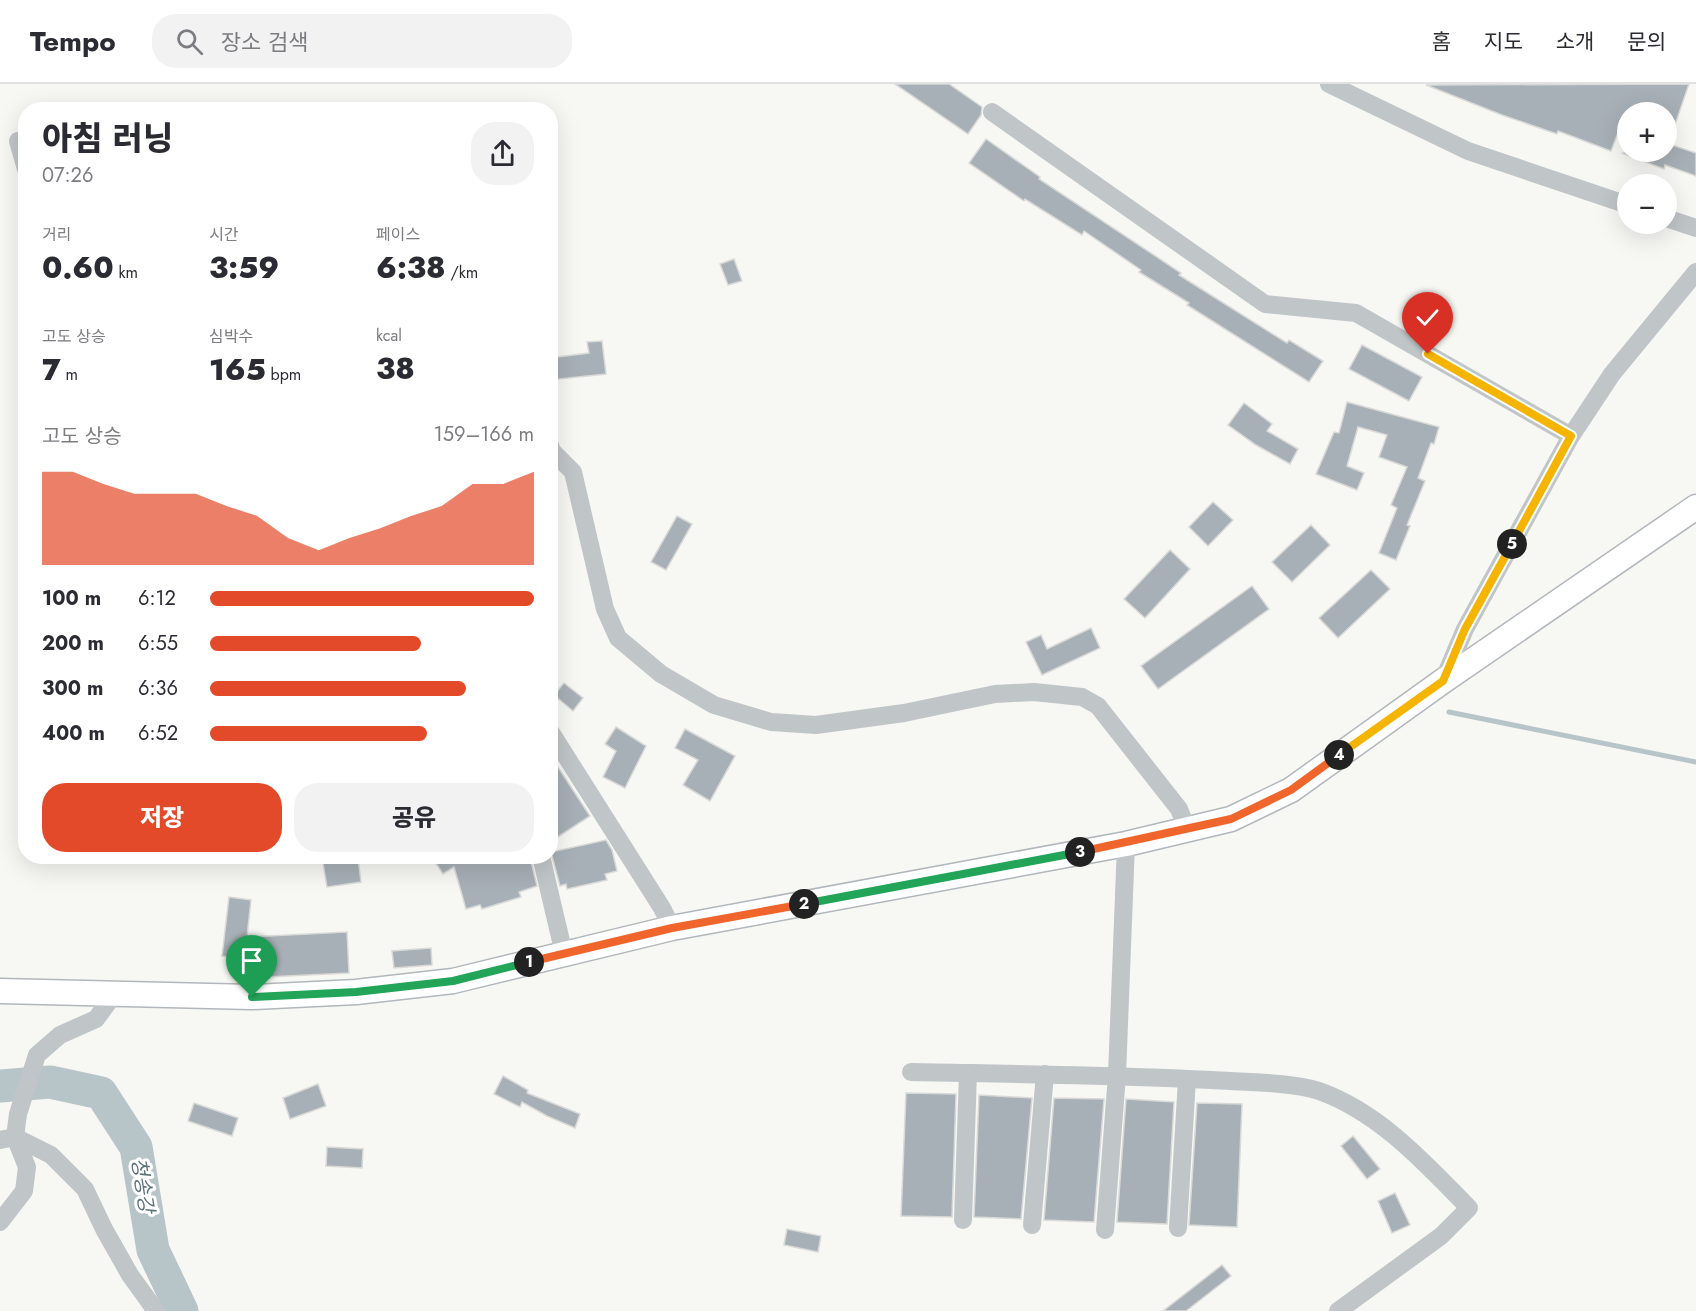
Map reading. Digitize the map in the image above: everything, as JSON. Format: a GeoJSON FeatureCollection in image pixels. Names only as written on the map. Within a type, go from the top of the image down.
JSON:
{"type":"FeatureCollection","features":[{"type":"Feature","properties":{"kind":"main road"},"geometry":{"type":"LineString","coordinates":[[0,992],[252,997],[356,992],[453,981],[672,928],[1126,844],[1231,819],[1291,790],[1443,681],[1696,507]]}},
{"type":"Feature","properties":{"kind":"street"},"geometry":{"type":"LineString","coordinates":[[1329,84],[1468,151],[1617,201]]}},
{"type":"Feature","properties":{"kind":"street"},"geometry":{"type":"LineString","coordinates":[[992,112],[1265,304],[1356,313],[1571,436]]}},
{"type":"Feature","properties":{"kind":"street"},"geometry":{"type":"LineString","coordinates":[[1677,222],[1696,228]]}},
{"type":"Feature","properties":{"kind":"street"},"geometry":{"type":"LineString","coordinates":[[1443,681],[1465,629],[1571,436],[1612,374],[1696,272]]}},
{"type":"Feature","properties":{"kind":"street"},"geometry":{"type":"LineString","coordinates":[[558,457],[573,472],[605,609],[618,638],[661,674],[714,705],[771,722],[816,725],[904,713],[995,694],[1034,692],[1082,697],[1098,706],[1179,809],[1187,829]]}},
{"type":"Feature","properties":{"kind":"street"},"geometry":{"type":"LineString","coordinates":[[558,743],[651,888],[672,928]]}},
{"type":"Feature","properties":{"kind":"street"},"geometry":{"type":"LineString","coordinates":[[1105,1230],[1117,1075],[1126,844]]}},
{"type":"Feature","properties":{"kind":"street"},"geometry":{"type":"LineString","coordinates":[[543,864],[564,954]]}},
{"type":"Feature","properties":{"kind":"street"},"geometry":{"type":"LineString","coordinates":[[8,1138],[37,1055],[60,1035],[96,1019],[116,993]]}},
{"type":"Feature","properties":{"kind":"street"},"geometry":{"type":"LineString","coordinates":[[910,1072],[1117,1075],[1267,1084],[1318,1091],[1354,1108],[1412,1150],[1469,1208],[1441,1236],[1338,1311]]}},
{"type":"Feature","properties":{"kind":"street"},"geometry":{"type":"LineString","coordinates":[[963,1220],[968,1073]]}},
{"type":"Feature","properties":{"kind":"street"},"geometry":{"type":"LineString","coordinates":[[1032,1225],[1046,1074]]}},
{"type":"Feature","properties":{"kind":"street"},"geometry":{"type":"LineString","coordinates":[[1178,1228],[1187,1079]]}},
{"type":"Feature","properties":{"kind":"street"},"geometry":{"type":"LineString","coordinates":[[0,1222],[24,1191],[27,1167],[8,1138]]}},
{"type":"Feature","properties":{"kind":"street"},"geometry":{"type":"LineString","coordinates":[[8,1138],[51,1155],[85,1189],[130,1275],[156,1311]]}},
{"type":"Feature","properties":{"kind":"building"},"geometry":{"type":"Polygon","coordinates":[[[895,84],[949,84],[982,107],[981,115],[968,134],[895,84]]]}},
{"type":"Feature","properties":{"kind":"building"},"geometry":{"type":"Polygon","coordinates":[[[1689,84],[1677,119],[1677,102],[1617,102],[1617,135],[1611,151],[1558,131],[1557,134],[1502,115],[1426,85],[1689,84]]]}},
{"type":"Feature","properties":{"kind":"building"},"geometry":{"type":"Polygon","coordinates":[[[986,139],[1040,177],[1039,179],[1181,273],[1179,275],[1287,343],[1289,340],[1323,361],[1309,382],[1187,305],[1189,303],[1139,272],[1141,270],[1084,231],[1082,235],[1025,199],[1024,201],[969,163],[986,139]]]}},
{"type":"Feature","properties":{"kind":"building"},"geometry":{"type":"Polygon","coordinates":[[[1677,147],[1696,153],[1696,176],[1665,165],[1664,169],[1646,162],[1677,162],[1677,147]]]}},
{"type":"Feature","properties":{"kind":"building"},"geometry":{"type":"Polygon","coordinates":[[[734,259],[742,281],[728,285],[720,264],[734,259]]]}},
{"type":"Feature","properties":{"kind":"building"},"geometry":{"type":"Polygon","coordinates":[[[602,341],[606,374],[558,379],[558,357],[589,353],[587,342],[602,341]]]}},
{"type":"Feature","properties":{"kind":"building"},"geometry":{"type":"Polygon","coordinates":[[[1362,345],[1422,377],[1409,401],[1349,369],[1362,345]]]}},
{"type":"Feature","properties":{"kind":"building"},"geometry":{"type":"Polygon","coordinates":[[[1347,402],[1439,427],[1434,444],[1431,443],[1418,478],[1425,481],[1396,560],[1379,553],[1397,508],[1391,505],[1407,467],[1379,457],[1387,435],[1358,427],[1347,466],[1364,473],[1357,490],[1316,474],[1334,432],[1339,433],[1347,402]]]}},
{"type":"Feature","properties":{"kind":"building"},"geometry":{"type":"Polygon","coordinates":[[[1244,403],[1272,424],[1267,431],[1298,449],[1290,464],[1256,445],[1228,425],[1244,403]]]}},
{"type":"Feature","properties":{"kind":"building"},"geometry":{"type":"Polygon","coordinates":[[[1213,502],[1233,520],[1208,546],[1189,527],[1213,502]]]}},
{"type":"Feature","properties":{"kind":"building"},"geometry":{"type":"Polygon","coordinates":[[[677,516],[692,524],[666,570],[651,562],[677,516]]]}},
{"type":"Feature","properties":{"kind":"building"},"geometry":{"type":"Polygon","coordinates":[[[1311,525],[1330,545],[1292,582],[1272,562],[1311,525]]]}},
{"type":"Feature","properties":{"kind":"building"},"geometry":{"type":"Polygon","coordinates":[[[1170,550],[1190,569],[1145,618],[1124,599],[1170,550]]]}},
{"type":"Feature","properties":{"kind":"building"},"geometry":{"type":"Polygon","coordinates":[[[1371,570],[1390,589],[1338,638],[1319,618],[1371,570]]]}},
{"type":"Feature","properties":{"kind":"building"},"geometry":{"type":"Polygon","coordinates":[[[1252,586],[1269,609],[1158,689],[1141,666],[1252,586]]]}},
{"type":"Feature","properties":{"kind":"building"},"geometry":{"type":"Polygon","coordinates":[[[1091,628],[1100,648],[1042,675],[1026,642],[1041,635],[1047,649],[1091,628]]]}},
{"type":"Feature","properties":{"kind":"building"},"geometry":{"type":"Polygon","coordinates":[[[564,683],[583,698],[573,711],[558,698],[558,690],[564,683]]]}},
{"type":"Feature","properties":{"kind":"building"},"geometry":{"type":"Polygon","coordinates":[[[616,727],[646,746],[625,788],[603,777],[616,751],[605,744],[616,727]]]}},
{"type":"Feature","properties":{"kind":"building"},"geometry":{"type":"Polygon","coordinates":[[[685,729],[735,756],[710,801],[683,785],[698,760],[675,748],[685,729]]]}},
{"type":"Feature","properties":{"kind":"building"},"geometry":{"type":"Polygon","coordinates":[[[558,767],[590,816],[558,837],[558,767]]]}},
{"type":"Feature","properties":{"kind":"building"},"geometry":{"type":"Polygon","coordinates":[[[606,840],[612,850],[617,871],[605,874],[607,880],[567,889],[566,884],[560,886],[554,864],[558,864],[558,850],[606,840]]]}},
{"type":"Feature","properties":{"kind":"building"},"geometry":{"type":"Polygon","coordinates":[[[323,864],[359,864],[361,882],[327,887],[323,864]]]}},
{"type":"Feature","properties":{"kind":"building"},"geometry":{"type":"Polygon","coordinates":[[[436,864],[532,864],[537,886],[519,892],[521,897],[482,909],[480,905],[466,909],[454,867],[443,874],[436,864]]]}},
{"type":"Feature","properties":{"kind":"building"},"geometry":{"type":"Polygon","coordinates":[[[229,897],[251,900],[247,937],[347,932],[349,973],[266,977],[266,961],[222,956],[229,897]]]}},
{"type":"Feature","properties":{"kind":"building"},"geometry":{"type":"Polygon","coordinates":[[[431,948],[432,965],[394,968],[392,951],[431,948]]]}},
{"type":"Feature","properties":{"kind":"building"},"geometry":{"type":"Polygon","coordinates":[[[503,1076],[528,1090],[527,1093],[580,1114],[575,1128],[522,1102],[520,1107],[494,1094],[503,1076]]]}},
{"type":"Feature","properties":{"kind":"building"},"geometry":{"type":"Polygon","coordinates":[[[318,1084],[326,1106],[290,1119],[283,1098],[318,1084]]]}},
{"type":"Feature","properties":{"kind":"building"},"geometry":{"type":"Polygon","coordinates":[[[906,1093],[956,1094],[952,1217],[901,1216],[906,1093]]]}},
{"type":"Feature","properties":{"kind":"building"},"geometry":{"type":"Polygon","coordinates":[[[979,1095],[1032,1098],[1021,1219],[974,1217],[979,1095]]]}},
{"type":"Feature","properties":{"kind":"building"},"geometry":{"type":"Polygon","coordinates":[[[1054,1098],[1104,1099],[1094,1222],[1044,1220],[1054,1098]]]}},
{"type":"Feature","properties":{"kind":"building"},"geometry":{"type":"Polygon","coordinates":[[[1126,1099],[1174,1102],[1167,1224],[1117,1222],[1126,1099]]]}},
{"type":"Feature","properties":{"kind":"building"},"geometry":{"type":"Polygon","coordinates":[[[194,1103],[238,1118],[232,1136],[188,1121],[194,1103]]]}},
{"type":"Feature","properties":{"kind":"building"},"geometry":{"type":"Polygon","coordinates":[[[1197,1103],[1242,1104],[1237,1227],[1189,1225],[1197,1103]]]}},
{"type":"Feature","properties":{"kind":"building"},"geometry":{"type":"Polygon","coordinates":[[[1353,1136],[1380,1169],[1367,1179],[1341,1146],[1353,1136]]]}},
{"type":"Feature","properties":{"kind":"building"},"geometry":{"type":"Polygon","coordinates":[[[327,1147],[363,1149],[362,1168],[326,1166],[327,1147]]]}},
{"type":"Feature","properties":{"kind":"building"},"geometry":{"type":"Polygon","coordinates":[[[1395,1193],[1410,1225],[1392,1233],[1378,1201],[1395,1193]]]}},
{"type":"Feature","properties":{"kind":"building"},"geometry":{"type":"Polygon","coordinates":[[[787,1229],[821,1236],[818,1252],[784,1245],[787,1229]]]}},
{"type":"Feature","properties":{"kind":"building"},"geometry":{"type":"Polygon","coordinates":[[[1222,1265],[1231,1276],[1186,1311],[1163,1311],[1222,1265]]]}},
{"type":"Feature","properties":{"kind":"waterway"},"geometry":{"type":"LineString","coordinates":[[1449,712],[1696,762]]}},
{"type":"Feature","properties":{"kind":"waterway","name":"청송강"},"geometry":{"type":"LineString","coordinates":[[0,1086],[50,1082],[101,1093],[136,1147],[153,1250],[182,1311]]}},
{"type":"Feature","properties":{"kind":"route"},"geometry":{"type":"LineString","coordinates":[[252,997],[356,992],[453,981],[672,928],[1126,844],[1231,819],[1291,790],[1443,681],[1465,629],[1571,436],[1428,354]]}}]}
